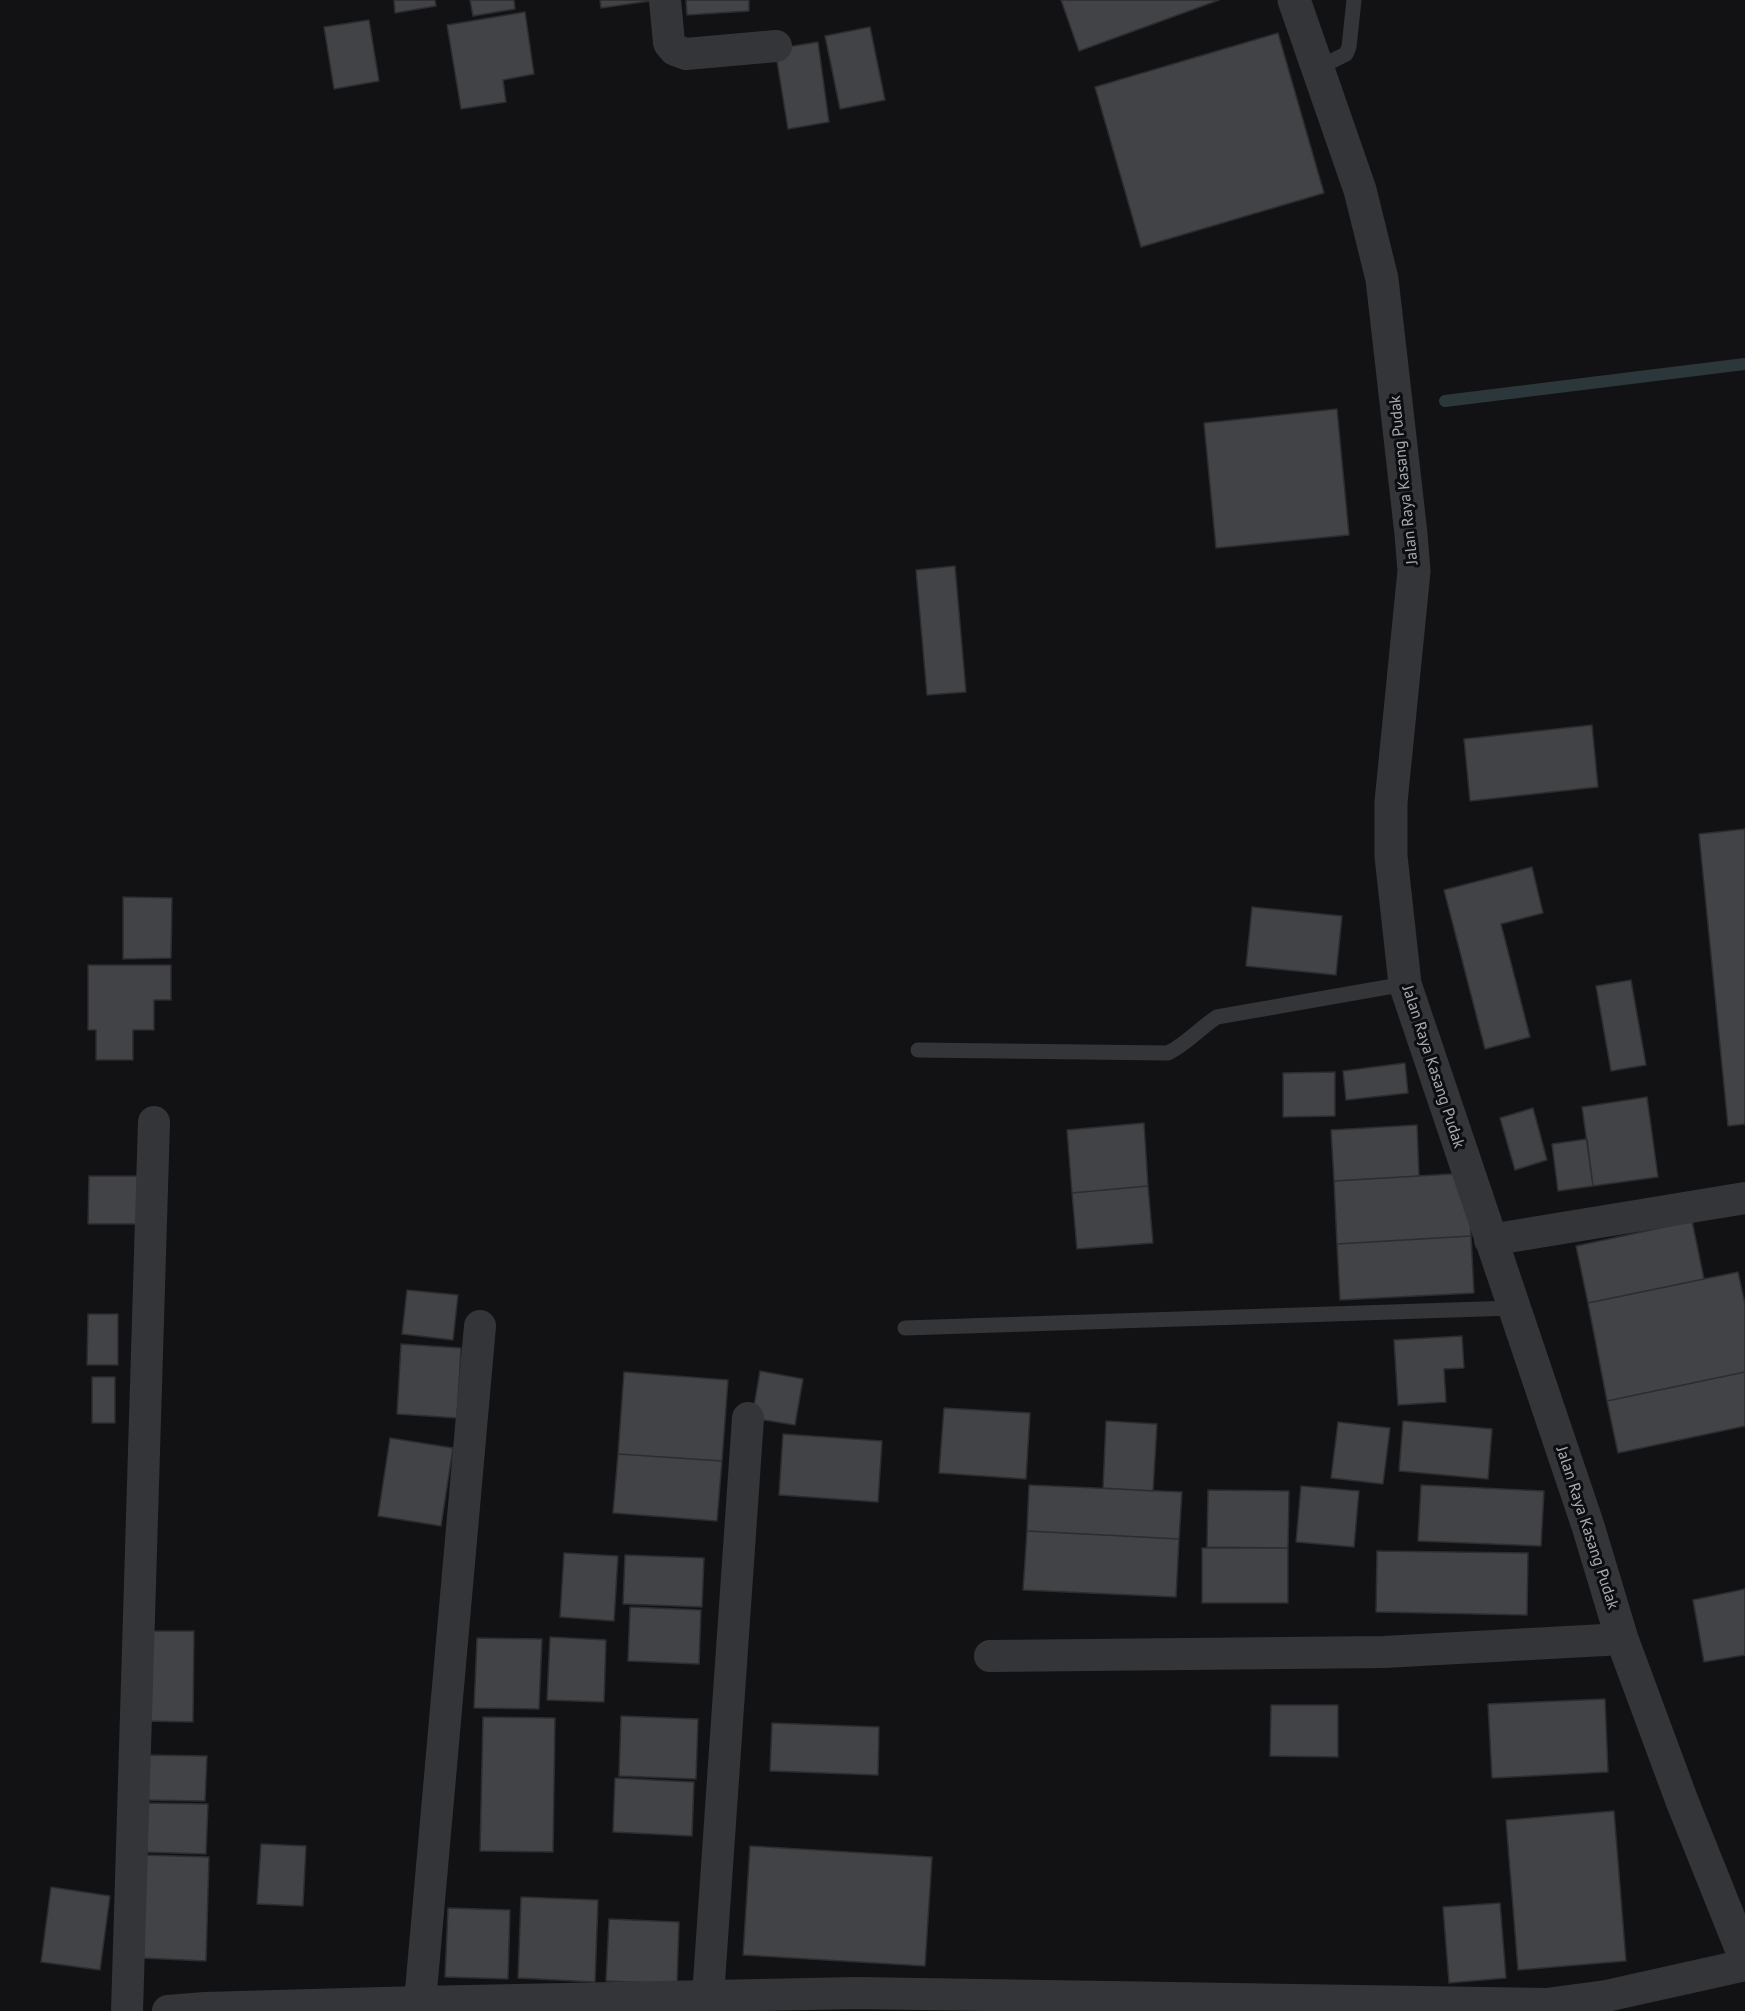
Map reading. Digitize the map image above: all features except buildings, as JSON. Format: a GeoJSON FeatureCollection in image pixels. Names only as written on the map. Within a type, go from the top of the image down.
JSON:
{"type":"FeatureCollection","features":[{"type":"Feature","properties":{"kind":"street"},"geometry":{"type":"LineString","coordinates":[[665,0],[669,43],[675,50],[686,54],[776,46]]}},
{"type":"Feature","properties":{"kind":"street","name":"Jalan Raya Kasang Pudak"},"geometry":{"type":"LineString","coordinates":[[1294,0],[1360,190],[1382,279],[1411,534],[1414,571],[1391,813],[1391,856],[1405,984],[1588,1526],[1622,1639],[1682,1802],[1745,1958]]}},
{"type":"Feature","properties":{"kind":"street"},"geometry":{"type":"LineString","coordinates":[[127,2011],[154,1122]]}},
{"type":"Feature","properties":{"kind":"street"},"geometry":{"type":"LineString","coordinates":[[1490,1240],[1745,1198]]}},
{"type":"Feature","properties":{"kind":"street"},"geometry":{"type":"LineString","coordinates":[[420,2002],[480,1326]]}},
{"type":"Feature","properties":{"kind":"street"},"geometry":{"type":"LineString","coordinates":[[708,1996],[748,1418]]}},
{"type":"Feature","properties":{"kind":"street"},"geometry":{"type":"LineString","coordinates":[[990,1656],[1384,1652],[1622,1639]]}},
{"type":"Feature","properties":{"kind":"street"},"geometry":{"type":"LineString","coordinates":[[168,2011],[420,2002],[708,1996],[858,2002],[1546,2004],[1606,1996],[1745,1965]]}},
{"type":"Feature","properties":{"kind":"lane"},"geometry":{"type":"LineString","coordinates":[[1318,68],[1346,54],[1349,47],[1354,0]]}},
{"type":"Feature","properties":{"kind":"lane"},"geometry":{"type":"LineString","coordinates":[[918,1050],[1168,1053],[1180,1047],[1205,1024],[1217,1017],[1405,984]]}},
{"type":"Feature","properties":{"kind":"lane"},"geometry":{"type":"LineString","coordinates":[[905,1328],[1513,1308]]}},
{"type":"Feature","properties":{"kind":"waterway"},"geometry":{"type":"LineString","coordinates":[[1445,401],[1745,364]]}}]}
